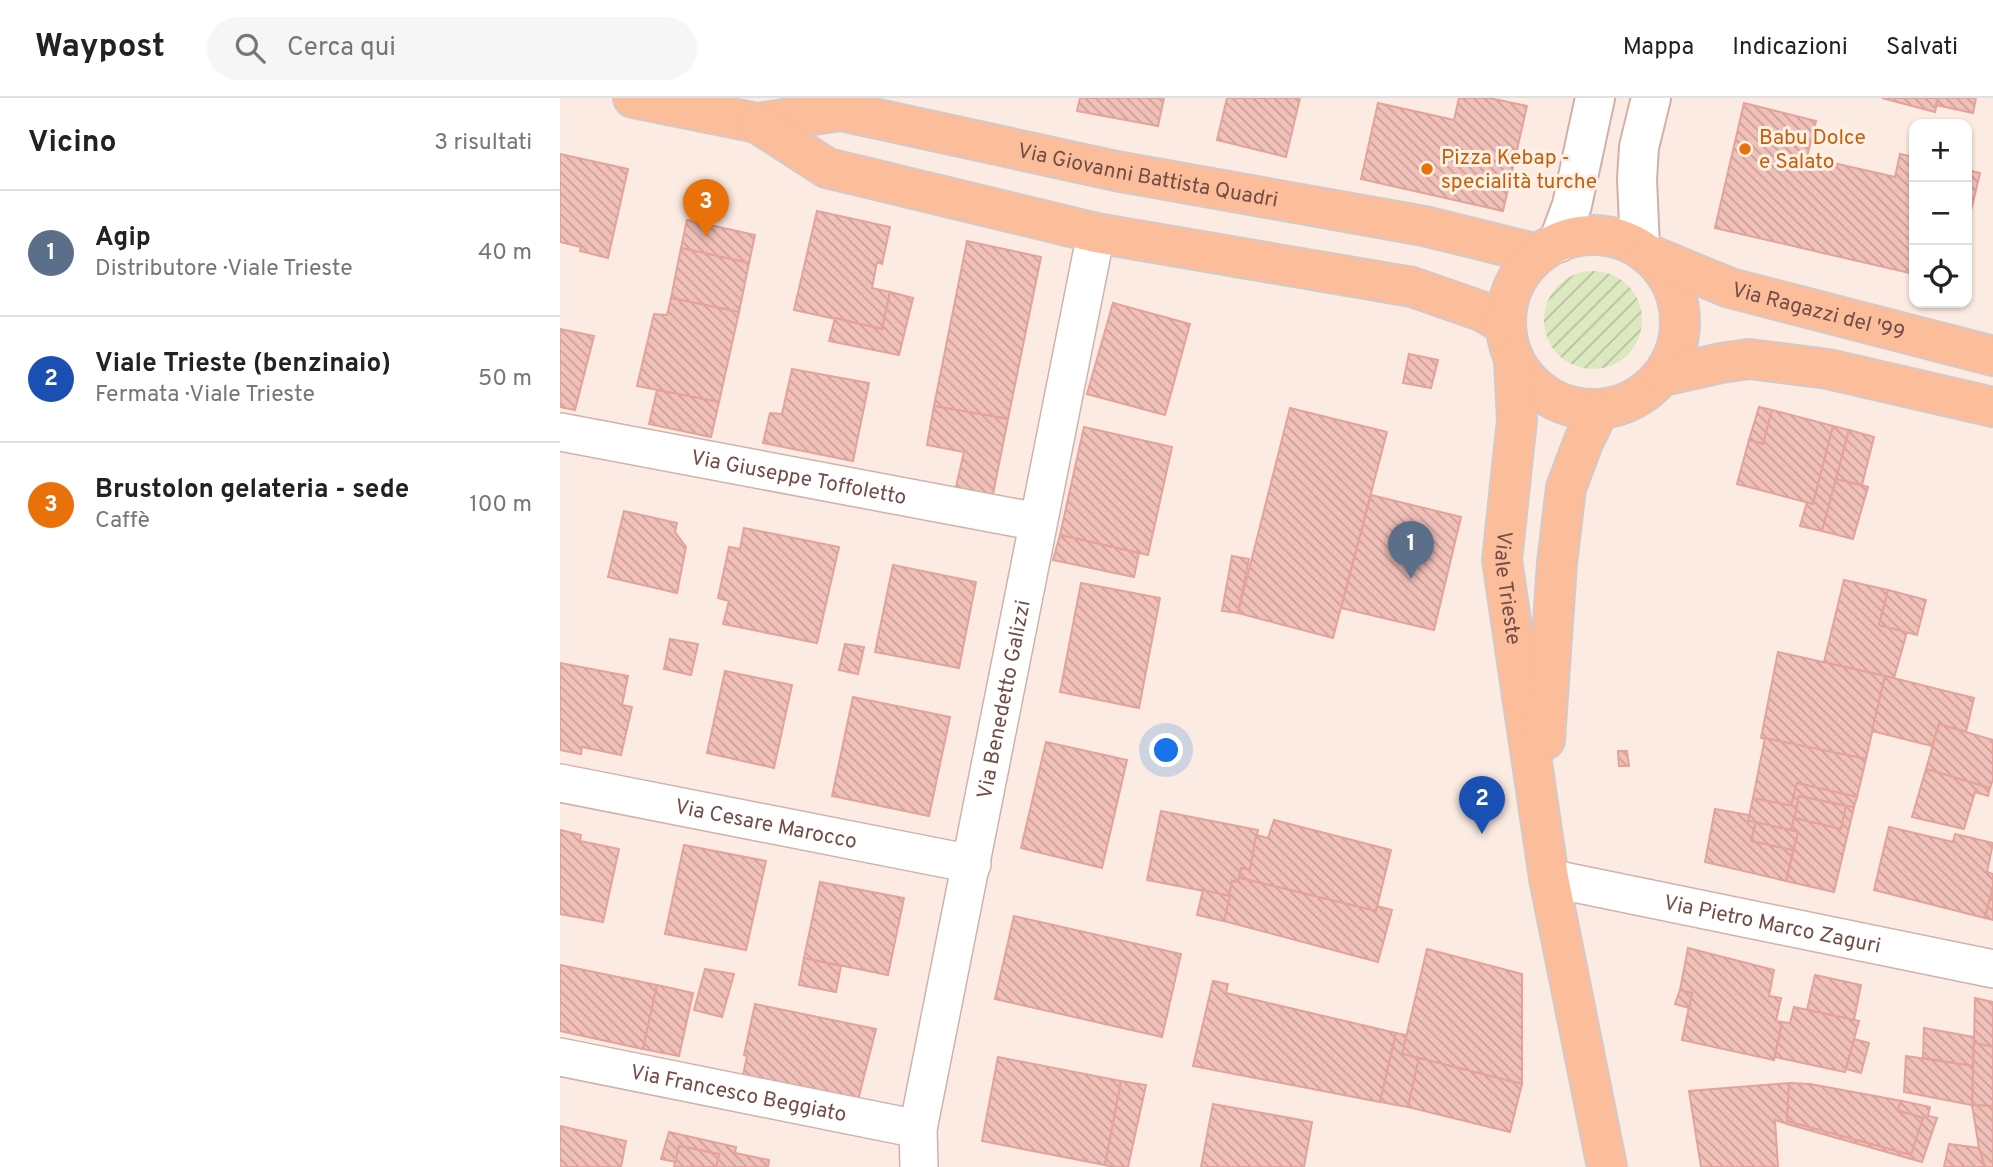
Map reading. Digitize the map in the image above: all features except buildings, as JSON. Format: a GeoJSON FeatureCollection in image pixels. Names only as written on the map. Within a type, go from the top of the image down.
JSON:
{"type":"FeatureCollection","features":[{"type":"Feature","properties":{"kind":"main road","name":"Via Giovanni Battista Quadri"},"geometry":{"type":"LineString","coordinates":[[634,98],[759,111],[841,111],[1116,171],[1548,248]]}},
{"type":"Feature","properties":{"kind":"main road"},"geometry":{"type":"LineString","coordinates":[[1595,98],[1572,205],[1548,248],[1524,269],[1507,305],[1510,343],[1529,382],[1549,398],[1573,407],[1599,410],[1623,405],[1645,393],[1663,376],[1674,357],[1680,335],[1680,313],[1675,291],[1665,272],[1645,252],[1637,179],[1639,147],[1651,98]]}},
{"type":"Feature","properties":{"kind":"main road","name":"Via Giovanni Battista Quadri"},"geometry":{"type":"LineString","coordinates":[[759,111],[827,168],[1096,233],[1412,287],[1481,311],[1510,343]]}},
{"type":"Feature","properties":{"kind":"main road","name":"Via Ragazzi del '99"},"geometry":{"type":"LineString","coordinates":[[1548,248],[1586,235],[1614,237],[1730,288],[1993,356]]}},
{"type":"Feature","properties":{"kind":"main road","name":"Viale Trieste"},"geometry":{"type":"LineString","coordinates":[[1510,343],[1517,419],[1502,560],[1549,878],[1607,1167]]}},
{"type":"Feature","properties":{"kind":"main road"},"geometry":{"type":"LineString","coordinates":[[1663,376],[1749,359],[1828,369],[1993,407]]}},
{"type":"Feature","properties":{"kind":"main road","name":"Viale Trieste"},"geometry":{"type":"LineString","coordinates":[[1541,812],[1557,564],[1566,488],[1584,440],[1599,410]]}},
{"type":"Feature","properties":{"kind":"street","name":"Via Benedetto Galizzi"},"geometry":{"type":"LineString","coordinates":[[919,1167],[918,1129],[1096,233]]}},
{"type":"Feature","properties":{"kind":"street","name":"Via Giuseppe Toffoletto"},"geometry":{"type":"LineString","coordinates":[[560,432],[1038,522]]}},
{"type":"Feature","properties":{"kind":"street","name":"Via Cesare Marocco"},"geometry":{"type":"LineString","coordinates":[[560,783],[972,864]]}},
{"type":"Feature","properties":{"kind":"street","name":"Via Pietro Marco Zaguri"},"geometry":{"type":"LineString","coordinates":[[1549,878],[1993,969]]}},
{"type":"Feature","properties":{"kind":"street","name":"Via Francesco Beggiato"},"geometry":{"type":"LineString","coordinates":[[560,1057],[918,1129]]}},
{"type":"Feature","properties":{"kind":"green space"},"geometry":{"type":"Polygon","coordinates":[[[1593,271],[1612,275],[1627,286],[1638,301],[1642,320],[1638,339],[1627,354],[1612,365],[1593,369],[1574,365],[1559,354],[1548,339],[1544,320],[1548,301],[1559,286],[1574,275],[1593,271]]]}},
{"type":"Feature","properties":{"kind":"place","name":"Babu Dolce e Salato"},"geometry":{"type":"Point","coordinates":[1745,149]}},
{"type":"Feature","properties":{"kind":"place","name":"Pizza Kebap - specialità turche"},"geometry":{"type":"Point","coordinates":[1427,169]}},
{"type":"Feature","properties":{"kind":"place","name":"Brustolon gelateria - sede"},"geometry":{"type":"Point","coordinates":[706,237]}},
{"type":"Feature","properties":{"kind":"place","name":"Agip"},"geometry":{"type":"Point","coordinates":[1411,579]}},
{"type":"Feature","properties":{"kind":"place","name":"Viale Trieste (benzinaio)"},"geometry":{"type":"Point","coordinates":[1482,834]}}]}
